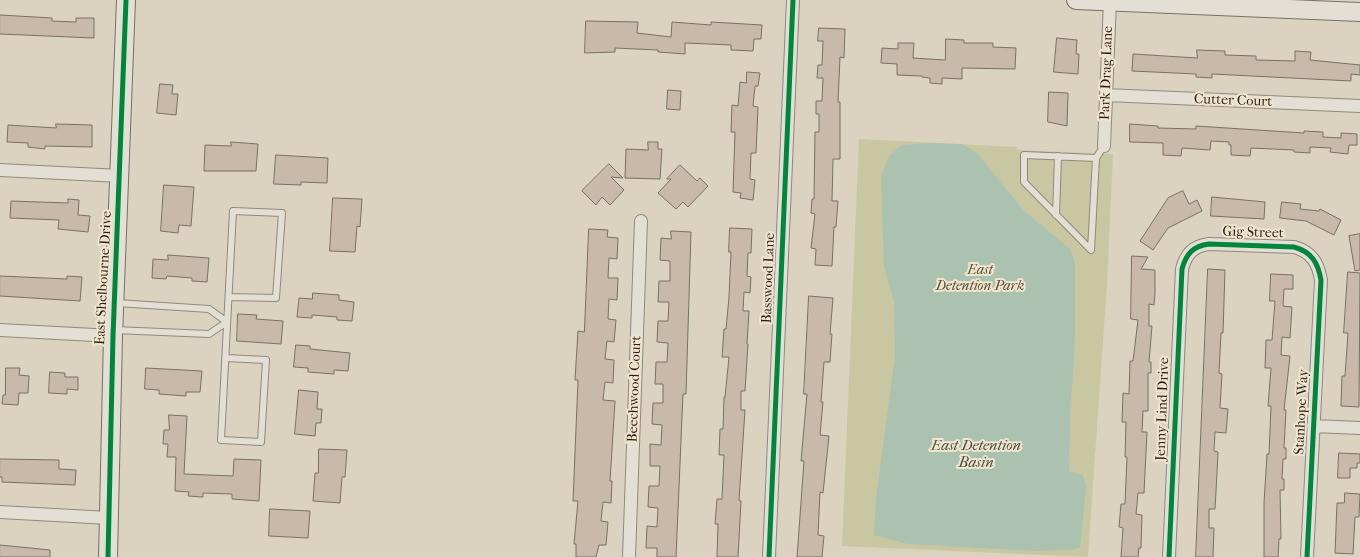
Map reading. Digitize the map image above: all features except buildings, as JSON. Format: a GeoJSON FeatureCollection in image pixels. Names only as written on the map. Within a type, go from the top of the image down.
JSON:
{"type":"FeatureCollection","features":[{"type":"Feature","properties":{"kind":"street","name":"East Shelbourne Drive"},"geometry":{"type":"LineString","coordinates":[[108,557],[113,333],[126,0]]}},
{"type":"Feature","properties":{"kind":"street","name":"Basswood Lane"},"geometry":{"type":"LineString","coordinates":[[769,557],[793,0]]}},
{"type":"Feature","properties":{"kind":"street"},"geometry":{"type":"LineString","coordinates":[[1076,0],[1360,12]]}},
{"type":"Feature","properties":{"kind":"street","name":"Park Drag Lane"},"geometry":{"type":"LineString","coordinates":[[1104,146],[1110,1]]}},
{"type":"Feature","properties":{"kind":"street","name":"Cutter Court"},"geometry":{"type":"LineString","coordinates":[[1106,95],[1360,106]]}},
{"type":"Feature","properties":{"kind":"street"},"geometry":{"type":"LineString","coordinates":[[0,170],[120,176]]}},
{"type":"Feature","properties":{"kind":"street","name":"Beechwood Court"},"geometry":{"type":"LineString","coordinates":[[629,557],[641,221]]}},
{"type":"Feature","properties":{"kind":"street","name":"Gig Street"},"geometry":{"type":"LineString","coordinates":[[1184,262],[1189,253],[1195,248],[1209,244],[1294,246],[1303,249],[1311,255],[1317,263],[1319,269]]}},
{"type":"Feature","properties":{"kind":"street","name":"Jenny Lind Drive"},"geometry":{"type":"LineString","coordinates":[[1169,557],[1178,335],[1184,262]]}},
{"type":"Feature","properties":{"kind":"street","name":"Stanhope Way"},"geometry":{"type":"LineString","coordinates":[[1308,557],[1320,280],[1319,269]]}},
{"type":"Feature","properties":{"kind":"street"},"geometry":{"type":"LineString","coordinates":[[0,330],[113,333]]}},
{"type":"Feature","properties":{"kind":"street"},"geometry":{"type":"LineString","coordinates":[[1313,426],[1360,428]]}},
{"type":"Feature","properties":{"kind":"street"},"geometry":{"type":"LineString","coordinates":[[0,512],[109,518]]}},
{"type":"Feature","properties":{"kind":"lane"},"geometry":{"type":"LineString","coordinates":[[1096,158],[1024,155],[1024,182],[1090,250],[1096,158],[1104,146]]}},
{"type":"Feature","properties":{"kind":"lane"},"geometry":{"type":"LineString","coordinates":[[1056,215],[1058,156]]}},
{"type":"Feature","properties":{"kind":"lane"},"geometry":{"type":"LineString","coordinates":[[226,358],[266,360],[261,442],[221,440],[233,211],[282,213],[276,298],[229,297]]}},
{"type":"Feature","properties":{"kind":"lane"},"geometry":{"type":"LineString","coordinates":[[115,302],[209,309],[227,322]]}},
{"type":"Feature","properties":{"kind":"lane"},"geometry":{"type":"LineString","coordinates":[[113,333],[209,334],[227,322]]}},
{"type":"Feature","properties":{"kind":"green space","name":"East Detention Basin"},"geometry":{"type":"Polygon","coordinates":[[[859,139],[1017,147],[1018,150],[1113,154],[1107,284],[1088,557],[842,546],[859,139]]]}},
{"type":"Feature","properties":{"kind":"water","name":"East Detention Basin"},"geometry":{"type":"Polygon","coordinates":[[[930,143],[962,144],[978,154],[1023,210],[1070,249],[1075,263],[1075,340],[1070,417],[1069,471],[1083,475],[1086,487],[1080,547],[1072,550],[1035,551],[908,544],[874,535],[876,498],[895,356],[894,302],[884,266],[881,176],[889,156],[902,145],[930,143]]]}},
{"type":"Feature","properties":{"kind":"cycle path"},"geometry":{"type":"LineString","coordinates":[[108,557],[113,336],[126,0]]}},
{"type":"Feature","properties":{"kind":"cycle path"},"geometry":{"type":"LineString","coordinates":[[769,557],[793,0]]}},
{"type":"Feature","properties":{"kind":"cycle path"},"geometry":{"type":"LineString","coordinates":[[1169,557],[1182,269],[1188,255],[1194,249],[1209,244],[1294,247],[1310,255],[1318,268],[1321,280],[1307,557]]}},
{"type":"Feature","properties":{"kind":"park label","name":"East Detention Park"},"geometry":{"type":"Point","coordinates":[980,280]}}]}
